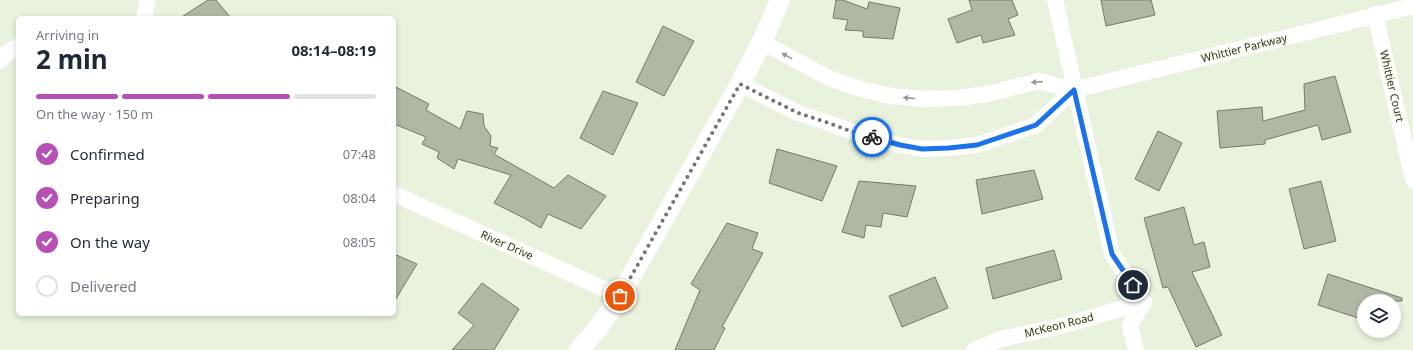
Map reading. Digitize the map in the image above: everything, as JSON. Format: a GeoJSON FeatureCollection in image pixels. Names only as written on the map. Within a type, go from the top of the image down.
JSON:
{"type":"FeatureCollection","features":[{"type":"Feature","properties":{"kind":"street"},"geometry":{"type":"LineString","coordinates":[[144,16],[148,0]]}},
{"type":"Feature","properties":{"kind":"street"},"geometry":{"type":"LineString","coordinates":[[579,350],[599,327],[620,296],[740,84],[762,42],[780,0]]}},
{"type":"Feature","properties":{"kind":"street"},"geometry":{"type":"LineString","coordinates":[[1055,0],[1112,254],[1144,302],[1130,325],[1136,350]]}},
{"type":"Feature","properties":{"kind":"street","name":"Whittier Parkway"},"geometry":{"type":"LineString","coordinates":[[740,84],[798,113],[850,131],[900,145],[922,149],[977,145],[1036,125],[1074,90],[1375,14],[1413,6]]}},
{"type":"Feature","properties":{"kind":"street","name":"Whittier Court"},"geometry":{"type":"LineString","coordinates":[[1375,14],[1413,180]]}},
{"type":"Feature","properties":{"kind":"street","name":"Whittier Parkway"},"geometry":{"type":"LineString","coordinates":[[762,42],[831,79],[861,89],[891,96],[925,100],[959,98],[987,94],[1039,81],[1074,90]]}},
{"type":"Feature","properties":{"kind":"street"},"geometry":{"type":"LineString","coordinates":[[0,61],[6,54],[16,47]]}},
{"type":"Feature","properties":{"kind":"street","name":"River Drive"},"geometry":{"type":"LineString","coordinates":[[396,195],[620,296]]}},
{"type":"Feature","properties":{"kind":"street","name":"McKeon Road"},"geometry":{"type":"LineString","coordinates":[[974,350],[1001,339],[1066,325],[1144,302]]}},
{"type":"Feature","properties":{"kind":"building"},"geometry":{"type":"Polygon","coordinates":[[[208,0],[216,0],[229,16],[183,16],[208,0]]]}},
{"type":"Feature","properties":{"kind":"building"},"geometry":{"type":"Polygon","coordinates":[[[836,0],[843,0],[867,9],[869,2],[900,8],[893,39],[863,37],[863,31],[845,30],[848,20],[833,18],[836,0]]]}},
{"type":"Feature","properties":{"kind":"building"},"geometry":{"type":"Polygon","coordinates":[[[969,0],[1012,0],[1018,15],[1008,19],[1015,35],[983,43],[981,35],[957,43],[948,19],[972,10],[969,0]]]}},
{"type":"Feature","properties":{"kind":"building"},"geometry":{"type":"Polygon","coordinates":[[[1101,0],[1151,0],[1155,15],[1106,26],[1101,0]]]}},
{"type":"Feature","properties":{"kind":"building"},"geometry":{"type":"Polygon","coordinates":[[[663,26],[694,41],[664,96],[636,82],[663,26]]]}},
{"type":"Feature","properties":{"kind":"building"},"geometry":{"type":"Polygon","coordinates":[[[1335,76],[1351,132],[1322,140],[1318,125],[1265,140],[1265,144],[1220,148],[1217,111],[1262,107],[1263,121],[1305,110],[1304,84],[1335,76]]]}},
{"type":"Feature","properties":{"kind":"building"},"geometry":{"type":"Polygon","coordinates":[[[396,87],[429,104],[426,110],[460,129],[467,111],[483,114],[484,126],[491,136],[490,146],[498,148],[494,154],[554,188],[568,175],[606,196],[581,229],[548,214],[541,228],[494,203],[511,175],[458,159],[454,169],[437,158],[439,152],[422,144],[426,137],[396,125],[396,87]]]}},
{"type":"Feature","properties":{"kind":"building"},"geometry":{"type":"Polygon","coordinates":[[[603,91],[638,103],[613,155],[580,138],[603,91]]]}},
{"type":"Feature","properties":{"kind":"building"},"geometry":{"type":"Polygon","coordinates":[[[1158,131],[1182,143],[1159,191],[1135,179],[1158,131]]]}},
{"type":"Feature","properties":{"kind":"building"},"geometry":{"type":"Polygon","coordinates":[[[777,149],[837,166],[822,201],[769,183],[777,149]]]}},
{"type":"Feature","properties":{"kind":"building"},"geometry":{"type":"Polygon","coordinates":[[[1034,170],[1043,199],[982,214],[976,180],[1034,170]]]}},
{"type":"Feature","properties":{"kind":"building"},"geometry":{"type":"Polygon","coordinates":[[[859,181],[916,186],[907,217],[883,213],[881,227],[866,225],[864,238],[842,232],[859,181]]]}},
{"type":"Feature","properties":{"kind":"building"},"geometry":{"type":"Polygon","coordinates":[[[1321,181],[1336,241],[1304,249],[1289,189],[1321,181]]]}},
{"type":"Feature","properties":{"kind":"building"},"geometry":{"type":"Polygon","coordinates":[[[1184,207],[1194,245],[1204,242],[1210,267],[1192,272],[1222,335],[1196,347],[1168,287],[1163,288],[1144,218],[1184,207]]]}},
{"type":"Feature","properties":{"kind":"building"},"geometry":{"type":"Polygon","coordinates":[[[727,223],[758,233],[752,249],[763,253],[722,327],[725,328],[714,350],[675,350],[700,290],[691,284],[727,223]]]}},
{"type":"Feature","properties":{"kind":"building"},"geometry":{"type":"Polygon","coordinates":[[[1054,250],[1062,279],[993,299],[986,268],[1054,250]]]}},
{"type":"Feature","properties":{"kind":"building"},"geometry":{"type":"Polygon","coordinates":[[[396,255],[417,264],[396,299],[396,255]]]}},
{"type":"Feature","properties":{"kind":"building"},"geometry":{"type":"Polygon","coordinates":[[[1328,274],[1390,294],[1357,294],[1357,318],[1318,305],[1328,274]]]}},
{"type":"Feature","properties":{"kind":"building"},"geometry":{"type":"Polygon","coordinates":[[[935,277],[948,308],[902,327],[889,296],[935,277]]]}},
{"type":"Feature","properties":{"kind":"building"},"geometry":{"type":"Polygon","coordinates":[[[482,283],[519,309],[494,350],[452,350],[474,325],[458,313],[482,283]]]}},
{"type":"Feature","properties":{"kind":"way so far"},"geometry":{"type":"LineString","coordinates":[[620,296],[740,84],[798,113],[872,137]]}},
{"type":"Feature","properties":{"kind":"route"},"geometry":{"type":"LineString","coordinates":[[872,137],[900,145],[922,149],[977,145],[1036,125],[1074,90],[1112,254],[1133,285]]}}]}
